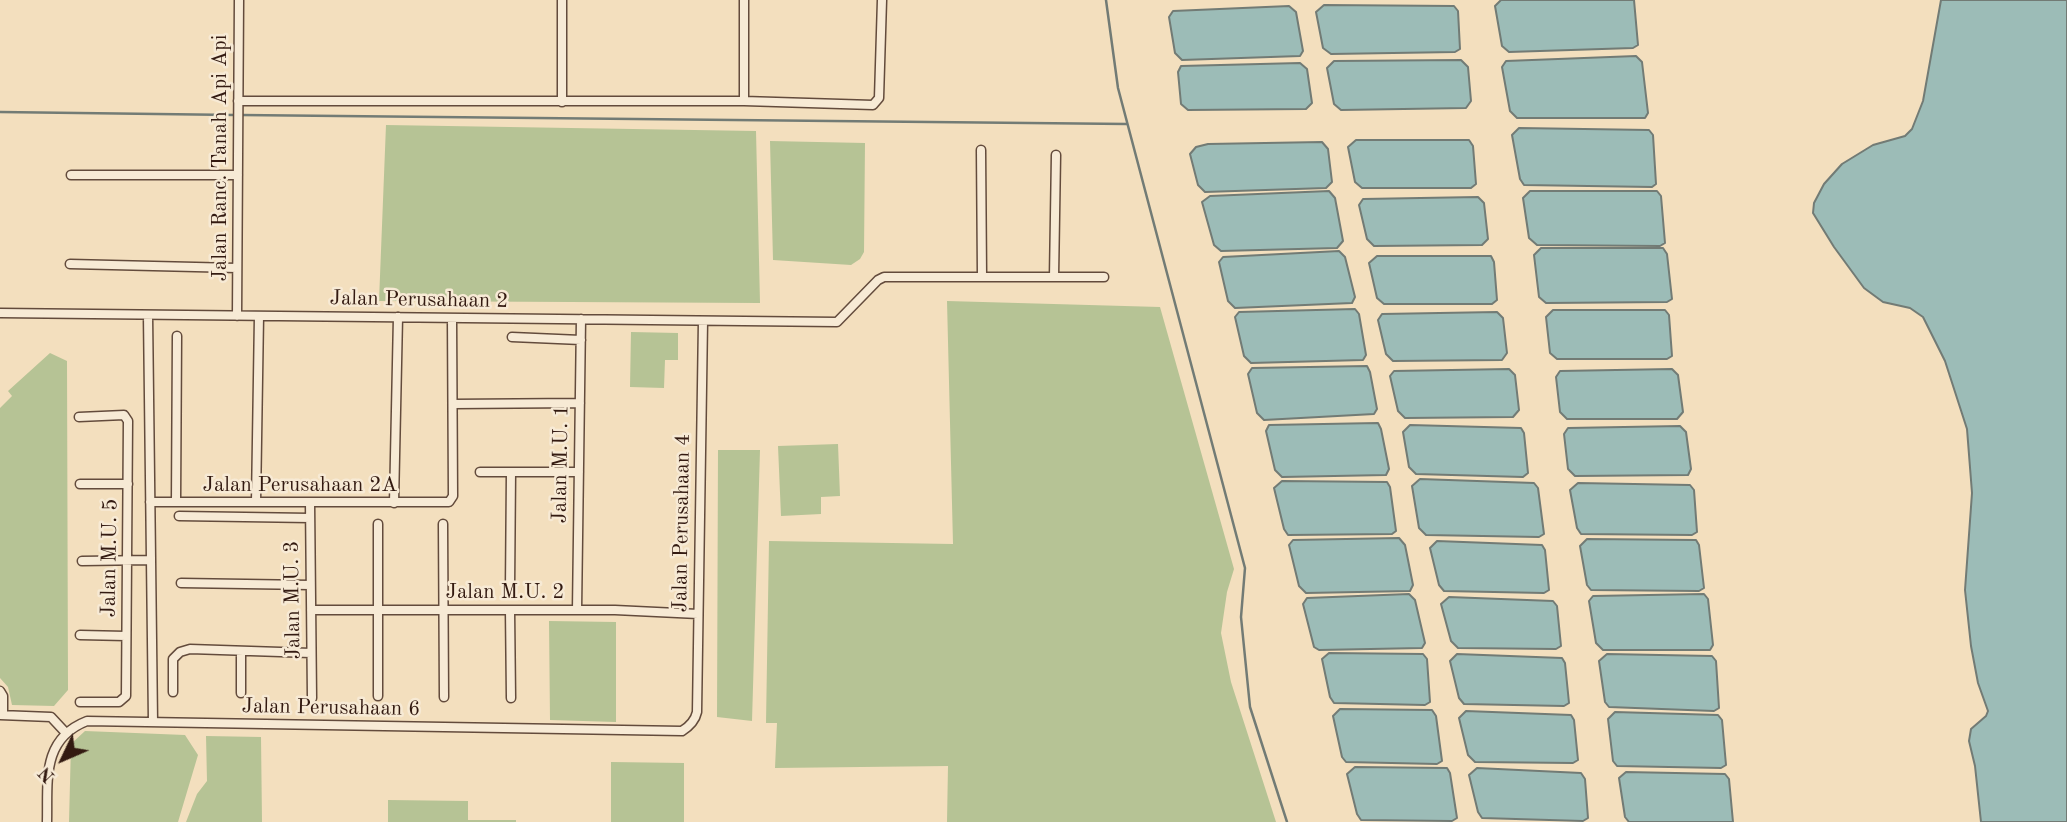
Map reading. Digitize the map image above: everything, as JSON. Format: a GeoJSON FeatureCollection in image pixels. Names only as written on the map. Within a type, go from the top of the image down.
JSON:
{"type":"FeatureCollection","features":[{"type":"Feature","properties":{"kind":"street","name":"Jalan Ranc. Tanah Api Api"},"geometry":{"type":"LineString","coordinates":[[237,316],[239,0]]}},
{"type":"Feature","properties":{"kind":"street"},"geometry":{"type":"LineString","coordinates":[[562,0],[562,102]]}},
{"type":"Feature","properties":{"kind":"street"},"geometry":{"type":"LineString","coordinates":[[744,0],[744,101]]}},
{"type":"Feature","properties":{"kind":"street"},"geometry":{"type":"LineString","coordinates":[[238,105],[744,101],[869,105],[876,103],[879,98],[882,0]]}},
{"type":"Feature","properties":{"kind":"street"},"geometry":{"type":"LineString","coordinates":[[981,150],[982,276],[1104,277]]}},
{"type":"Feature","properties":{"kind":"street"},"geometry":{"type":"LineString","coordinates":[[1054,277],[1056,155]]}},
{"type":"Feature","properties":{"kind":"street"},"geometry":{"type":"LineString","coordinates":[[71,175],[238,175]]}},
{"type":"Feature","properties":{"kind":"street"},"geometry":{"type":"LineString","coordinates":[[70,264],[237,268]]}},
{"type":"Feature","properties":{"kind":"street","name":"Jalan Perusahaan 2"},"geometry":{"type":"LineString","coordinates":[[0,313],[837,322],[884,277],[982,276]]}},
{"type":"Feature","properties":{"kind":"street"},"geometry":{"type":"LineString","coordinates":[[148,315],[153,722]]}},
{"type":"Feature","properties":{"kind":"street"},"geometry":{"type":"LineString","coordinates":[[256,502],[258,316]]}},
{"type":"Feature","properties":{"kind":"street"},"geometry":{"type":"LineString","coordinates":[[394,503],[398,317]]}},
{"type":"Feature","properties":{"kind":"street"},"geometry":{"type":"LineString","coordinates":[[452,318],[453,404],[580,403]]}},
{"type":"Feature","properties":{"kind":"street","name":"Jalan M.U. 1"},"geometry":{"type":"LineString","coordinates":[[577,610],[581,319]]}},
{"type":"Feature","properties":{"kind":"street","name":"Jalan Perusahaan 4"},"geometry":{"type":"LineString","coordinates":[[691,724],[697,712],[703,321]]}},
{"type":"Feature","properties":{"kind":"street"},"geometry":{"type":"LineString","coordinates":[[176,502],[177,335]]}},
{"type":"Feature","properties":{"kind":"street"},"geometry":{"type":"LineString","coordinates":[[512,337],[580,340]]}},
{"type":"Feature","properties":{"kind":"street","name":"Jalan Perusahaan 2A"},"geometry":{"type":"LineString","coordinates":[[150,502],[449,502],[453,496],[453,404]]}},
{"type":"Feature","properties":{"kind":"street","name":"Jalan M.U. 5"},"geometry":{"type":"LineString","coordinates":[[79,417],[127,417],[128,484],[126,696],[120,702],[80,702]]}},
{"type":"Feature","properties":{"kind":"street"},"geometry":{"type":"LineString","coordinates":[[480,472],[579,472]]}},
{"type":"Feature","properties":{"kind":"street"},"geometry":{"type":"LineString","coordinates":[[510,589],[511,472]]}},
{"type":"Feature","properties":{"kind":"street"},"geometry":{"type":"LineString","coordinates":[[80,484],[128,484]]}},
{"type":"Feature","properties":{"kind":"street","name":"Jalan M.U. 3"},"geometry":{"type":"LineString","coordinates":[[310,502],[312,698]]}},
{"type":"Feature","properties":{"kind":"street"},"geometry":{"type":"LineString","coordinates":[[179,516],[310,518]]}},
{"type":"Feature","properties":{"kind":"street"},"geometry":{"type":"LineString","coordinates":[[378,524],[378,696]]}},
{"type":"Feature","properties":{"kind":"street"},"geometry":{"type":"LineString","coordinates":[[443,524],[444,697]]}},
{"type":"Feature","properties":{"kind":"street"},"geometry":{"type":"LineString","coordinates":[[82,561],[151,560]]}},
{"type":"Feature","properties":{"kind":"street"},"geometry":{"type":"LineString","coordinates":[[181,583],[310,585]]}},
{"type":"Feature","properties":{"kind":"street","name":"Jalan M.U. 2"},"geometry":{"type":"LineString","coordinates":[[310,610],[577,610],[698,614]]}},
{"type":"Feature","properties":{"kind":"street"},"geometry":{"type":"LineString","coordinates":[[510,610],[511,698]]}},
{"type":"Feature","properties":{"kind":"street"},"geometry":{"type":"LineString","coordinates":[[80,635],[126,636]]}},
{"type":"Feature","properties":{"kind":"street"},"geometry":{"type":"LineString","coordinates":[[173,692],[173,659],[180,652],[190,649],[311,653]]}},
{"type":"Feature","properties":{"kind":"street"},"geometry":{"type":"LineString","coordinates":[[241,651],[241,692]]}},
{"type":"Feature","properties":{"kind":"street"},"geometry":{"type":"LineString","coordinates":[[0,691],[3,696],[1,715],[51,717],[65,732],[51,757],[47,822]]}},
{"type":"Feature","properties":{"kind":"street","name":"Jalan Perusahaan 6"},"geometry":{"type":"LineString","coordinates":[[65,732],[87,721],[681,730],[691,724]]}},
{"type":"Feature","properties":{"kind":"green space"},"geometry":{"type":"Polygon","coordinates":[[[386,125],[756,131],[760,303],[379,301],[386,125]]]}},
{"type":"Feature","properties":{"kind":"green space"},"geometry":{"type":"Polygon","coordinates":[[[770,141],[865,143],[864,252],[860,259],[851,265],[773,260],[770,141]]]}},
{"type":"Feature","properties":{"kind":"green space"},"geometry":{"type":"Polygon","coordinates":[[[947,301],[1160,307],[1234,569],[1227,592],[1221,633],[1231,682],[1276,822],[947,822],[948,766],[775,768],[777,723],[766,723],[769,541],[953,544],[947,301]]]}},
{"type":"Feature","properties":{"kind":"green space"},"geometry":{"type":"Polygon","coordinates":[[[631,332],[678,333],[678,360],[665,360],[664,388],[630,387],[631,332]]]}},
{"type":"Feature","properties":{"kind":"green space"},"geometry":{"type":"Polygon","coordinates":[[[50,353],[67,361],[68,690],[54,706],[12,705],[8,687],[0,678],[0,408],[12,396],[8,391],[50,353]]]}},
{"type":"Feature","properties":{"kind":"green space"},"geometry":{"type":"Polygon","coordinates":[[[838,444],[840,496],[821,497],[821,514],[781,516],[778,446],[838,444]]]}},
{"type":"Feature","properties":{"kind":"green space"},"geometry":{"type":"Polygon","coordinates":[[[718,450],[760,450],[752,721],[717,717],[718,450]]]}},
{"type":"Feature","properties":{"kind":"green space"},"geometry":{"type":"Polygon","coordinates":[[[549,621],[616,622],[616,722],[550,720],[549,621]]]}},
{"type":"Feature","properties":{"kind":"green space"},"geometry":{"type":"Polygon","coordinates":[[[85,731],[185,735],[198,755],[178,822],[69,822],[71,744],[85,731]]]}},
{"type":"Feature","properties":{"kind":"green space"},"geometry":{"type":"Polygon","coordinates":[[[206,736],[261,737],[262,822],[186,822],[197,794],[207,781],[206,736]]]}},
{"type":"Feature","properties":{"kind":"green space"},"geometry":{"type":"Polygon","coordinates":[[[611,762],[684,763],[684,822],[611,822],[611,762]]]}},
{"type":"Feature","properties":{"kind":"green space"},"geometry":{"type":"Polygon","coordinates":[[[388,800],[468,801],[468,820],[516,822],[388,822],[388,800]]]}},
{"type":"Feature","properties":{"kind":"water"},"geometry":{"type":"Polygon","coordinates":[[[1501,0],[1634,0],[1638,45],[1633,48],[1509,52],[1502,46],[1495,6],[1501,0]]]}},
{"type":"Feature","properties":{"kind":"water"},"geometry":{"type":"Polygon","coordinates":[[[1941,0],[2067,0],[2067,822],[1981,822],[1975,766],[1969,741],[1971,729],[1988,711],[1978,683],[1965,590],[1972,493],[1967,429],[1945,361],[1923,317],[1910,308],[1883,302],[1864,288],[1813,213],[1814,203],[1824,184],[1842,164],[1873,145],[1905,136],[1912,129],[1923,101],[1941,0]]]}},
{"type":"Feature","properties":{"kind":"water"},"geometry":{"type":"Polygon","coordinates":[[[1324,5],[1454,6],[1458,11],[1460,49],[1455,52],[1331,54],[1323,48],[1316,12],[1324,5]]]}},
{"type":"Feature","properties":{"kind":"water"},"geometry":{"type":"Polygon","coordinates":[[[1289,6],[1296,12],[1303,51],[1300,56],[1182,60],[1175,53],[1169,17],[1173,11],[1289,6]]]}},
{"type":"Feature","properties":{"kind":"water"},"geometry":{"type":"Polygon","coordinates":[[[1636,56],[1642,62],[1648,113],[1645,118],[1517,118],[1510,111],[1502,67],[1506,61],[1636,56]]]}},
{"type":"Feature","properties":{"kind":"water"},"geometry":{"type":"Polygon","coordinates":[[[1461,60],[1468,67],[1471,101],[1466,108],[1341,110],[1334,104],[1327,68],[1334,61],[1461,60]]]}},
{"type":"Feature","properties":{"kind":"water"},"geometry":{"type":"Polygon","coordinates":[[[1300,63],[1307,69],[1312,103],[1306,109],[1188,110],[1181,104],[1178,72],[1181,66],[1300,63]]]}},
{"type":"Feature","properties":{"kind":"water"},"geometry":{"type":"Polygon","coordinates":[[[1519,128],[1649,130],[1653,135],[1656,184],[1652,187],[1524,185],[1520,179],[1512,135],[1519,128]]]}},
{"type":"Feature","properties":{"kind":"water"},"geometry":{"type":"Polygon","coordinates":[[[1356,140],[1469,140],[1473,146],[1476,184],[1471,188],[1362,188],[1355,182],[1348,147],[1356,140]]]}},
{"type":"Feature","properties":{"kind":"water"},"geometry":{"type":"Polygon","coordinates":[[[1322,142],[1328,149],[1332,182],[1326,188],[1205,192],[1198,185],[1190,154],[1196,147],[1208,144],[1322,142]]]}},
{"type":"Feature","properties":{"kind":"water"},"geometry":{"type":"Polygon","coordinates":[[[1329,191],[1335,198],[1343,241],[1337,248],[1221,251],[1214,245],[1202,202],[1210,196],[1329,191]]]}},
{"type":"Feature","properties":{"kind":"water"},"geometry":{"type":"Polygon","coordinates":[[[1530,191],[1657,191],[1661,196],[1665,243],[1660,246],[1537,245],[1529,238],[1523,198],[1530,191]]]}},
{"type":"Feature","properties":{"kind":"water"},"geometry":{"type":"Polygon","coordinates":[[[1478,197],[1484,203],[1488,239],[1482,245],[1374,246],[1367,239],[1359,205],[1363,199],[1478,197]]]}},
{"type":"Feature","properties":{"kind":"water"},"geometry":{"type":"Polygon","coordinates":[[[1541,248],[1663,248],[1667,254],[1672,299],[1667,302],[1546,303],[1539,297],[1534,255],[1541,248]]]}},
{"type":"Feature","properties":{"kind":"water"},"geometry":{"type":"Polygon","coordinates":[[[1339,251],[1345,257],[1355,297],[1352,303],[1235,308],[1228,301],[1219,262],[1223,257],[1339,251]]]}},
{"type":"Feature","properties":{"kind":"water"},"geometry":{"type":"Polygon","coordinates":[[[1377,256],[1491,256],[1494,262],[1497,300],[1492,304],[1384,304],[1377,298],[1369,263],[1377,256]]]}},
{"type":"Feature","properties":{"kind":"water"},"geometry":{"type":"Polygon","coordinates":[[[1355,309],[1359,314],[1366,355],[1363,360],[1251,363],[1244,356],[1235,317],[1239,312],[1355,309]]]}},
{"type":"Feature","properties":{"kind":"water"},"geometry":{"type":"Polygon","coordinates":[[[1553,310],[1665,310],[1669,315],[1672,356],[1667,359],[1557,359],[1550,353],[1546,317],[1553,310]]]}},
{"type":"Feature","properties":{"kind":"water"},"geometry":{"type":"Polygon","coordinates":[[[1497,312],[1503,318],[1507,353],[1502,360],[1393,361],[1386,354],[1378,320],[1382,314],[1497,312]]]}},
{"type":"Feature","properties":{"kind":"water"},"geometry":{"type":"Polygon","coordinates":[[[1367,366],[1377,409],[1374,414],[1264,420],[1257,413],[1248,374],[1252,368],[1367,366]]]}},
{"type":"Feature","properties":{"kind":"water"},"geometry":{"type":"Polygon","coordinates":[[[1509,369],[1515,375],[1519,410],[1513,417],[1405,418],[1398,411],[1390,376],[1394,371],[1509,369]]]}},
{"type":"Feature","properties":{"kind":"water"},"geometry":{"type":"Polygon","coordinates":[[[1672,369],[1678,375],[1683,412],[1677,419],[1567,419],[1560,412],[1556,377],[1560,371],[1672,369]]]}},
{"type":"Feature","properties":{"kind":"water"},"geometry":{"type":"Polygon","coordinates":[[[1378,423],[1389,469],[1386,475],[1282,477],[1275,470],[1266,431],[1269,425],[1378,423]]]}},
{"type":"Feature","properties":{"kind":"water"},"geometry":{"type":"Polygon","coordinates":[[[1410,425],[1521,428],[1524,433],[1528,473],[1523,477],[1416,474],[1409,467],[1403,432],[1410,425]]]}},
{"type":"Feature","properties":{"kind":"water"},"geometry":{"type":"Polygon","coordinates":[[[1680,426],[1686,432],[1691,469],[1688,475],[1575,476],[1568,469],[1564,434],[1568,428],[1680,426]]]}},
{"type":"Feature","properties":{"kind":"water"},"geometry":{"type":"Polygon","coordinates":[[[1420,479],[1534,483],[1538,488],[1544,534],[1539,537],[1426,535],[1419,528],[1412,486],[1420,479]]]}},
{"type":"Feature","properties":{"kind":"water"},"geometry":{"type":"Polygon","coordinates":[[[1282,481],[1387,482],[1396,531],[1392,534],[1288,535],[1284,529],[1274,488],[1282,481]]]}},
{"type":"Feature","properties":{"kind":"water"},"geometry":{"type":"Polygon","coordinates":[[[1578,483],[1690,485],[1694,490],[1697,532],[1692,535],[1581,534],[1577,528],[1570,490],[1578,483]]]}},
{"type":"Feature","properties":{"kind":"water"},"geometry":{"type":"Polygon","coordinates":[[[1399,538],[1405,545],[1413,585],[1410,591],[1306,593],[1299,586],[1289,545],[1293,540],[1399,538]]]}},
{"type":"Feature","properties":{"kind":"water"},"geometry":{"type":"Polygon","coordinates":[[[1587,539],[1696,540],[1699,545],[1704,588],[1699,591],[1591,590],[1587,585],[1580,546],[1587,539]]]}},
{"type":"Feature","properties":{"kind":"water"},"geometry":{"type":"Polygon","coordinates":[[[1437,541],[1542,545],[1545,550],[1549,590],[1544,593],[1444,591],[1439,585],[1430,548],[1437,541]]]}},
{"type":"Feature","properties":{"kind":"water"},"geometry":{"type":"Polygon","coordinates":[[[1409,594],[1415,600],[1425,643],[1422,648],[1319,650],[1314,647],[1303,604],[1307,598],[1409,594]]]}},
{"type":"Feature","properties":{"kind":"water"},"geometry":{"type":"Polygon","coordinates":[[[1704,594],[1708,599],[1713,645],[1710,650],[1603,650],[1596,643],[1589,601],[1593,596],[1704,594]]]}},
{"type":"Feature","properties":{"kind":"water"},"geometry":{"type":"Polygon","coordinates":[[[1449,597],[1553,601],[1557,606],[1561,646],[1556,649],[1458,648],[1451,641],[1441,604],[1449,597]]]}},
{"type":"Feature","properties":{"kind":"water"},"geometry":{"type":"Polygon","coordinates":[[[1329,653],[1423,654],[1427,659],[1430,702],[1425,705],[1334,703],[1330,697],[1322,659],[1329,653]]]}},
{"type":"Feature","properties":{"kind":"water"},"geometry":{"type":"Polygon","coordinates":[[[1457,654],[1562,658],[1565,663],[1569,703],[1564,706],[1464,704],[1459,698],[1450,661],[1457,654]]]}},
{"type":"Feature","properties":{"kind":"water"},"geometry":{"type":"Polygon","coordinates":[[[1607,654],[1712,656],[1716,661],[1719,708],[1714,711],[1609,707],[1605,702],[1599,661],[1607,654]]]}},
{"type":"Feature","properties":{"kind":"water"},"geometry":{"type":"Polygon","coordinates":[[[1340,709],[1432,710],[1436,716],[1442,761],[1437,764],[1346,762],[1342,757],[1333,716],[1340,709]]]}},
{"type":"Feature","properties":{"kind":"water"},"geometry":{"type":"Polygon","coordinates":[[[1466,711],[1571,715],[1574,720],[1578,760],[1573,763],[1475,762],[1468,755],[1459,718],[1466,711]]]}},
{"type":"Feature","properties":{"kind":"water"},"geometry":{"type":"Polygon","coordinates":[[[1615,712],[1718,715],[1722,720],[1726,765],[1721,768],[1617,766],[1613,761],[1608,719],[1615,712]]]}},
{"type":"Feature","properties":{"kind":"water"},"geometry":{"type":"Polygon","coordinates":[[[1355,767],[1447,768],[1457,818],[1452,821],[1361,820],[1347,774],[1355,767]]]}},
{"type":"Feature","properties":{"kind":"water"},"geometry":{"type":"Polygon","coordinates":[[[1477,768],[1581,773],[1585,779],[1588,818],[1583,821],[1482,818],[1469,775],[1477,768]]]}},
{"type":"Feature","properties":{"kind":"water"},"geometry":{"type":"Polygon","coordinates":[[[1626,772],[1725,774],[1729,779],[1733,822],[1629,822],[1625,817],[1619,778],[1626,772]]]}},
{"type":"Feature","properties":{"kind":"waterway"},"geometry":{"type":"LineString","coordinates":[[1106,0],[1118,88],[1245,568],[1241,617],[1250,707],[1287,822]]}},
{"type":"Feature","properties":{"kind":"waterway"},"geometry":{"type":"LineString","coordinates":[[0,112],[235,115]]}},
{"type":"Feature","properties":{"kind":"waterway"},"geometry":{"type":"LineString","coordinates":[[241,115],[1127,124]]}}]}
